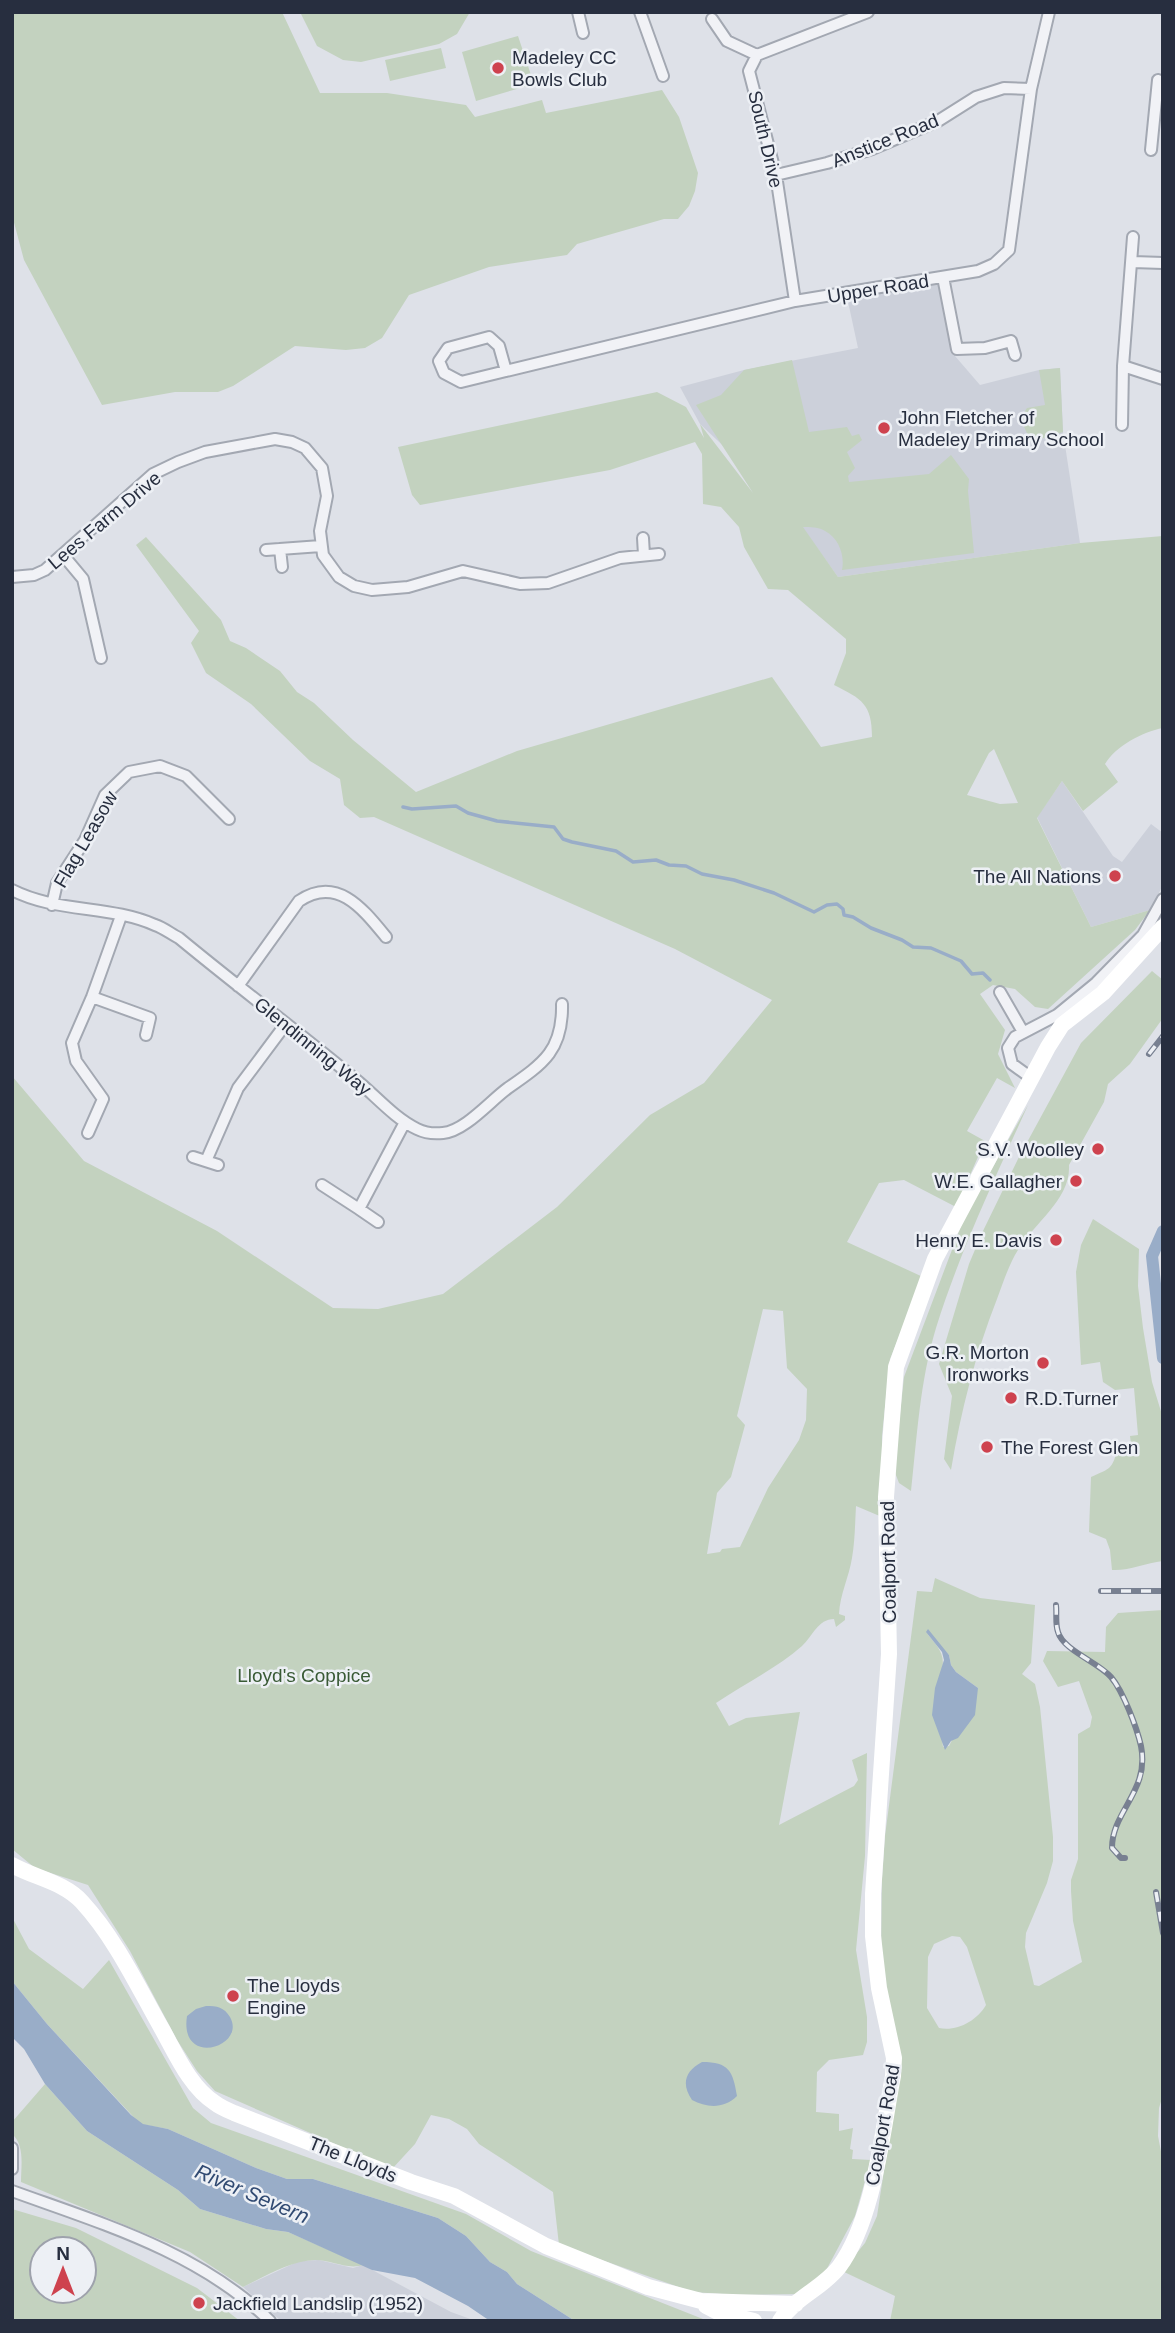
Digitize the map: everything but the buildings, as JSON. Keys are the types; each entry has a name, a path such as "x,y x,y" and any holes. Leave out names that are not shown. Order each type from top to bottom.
{"street":[{"path":"578,12 583,33"},
{"path":"640,12 663,76"},
{"path":"712,19 727,41 757,55 867,12"},
{"name":"Upper Road","path":"506,371 499,346 489,337 448,348 439,361 444,373 461,382 795,301 978,271 994,264 1009,250 1031,89 1049,12"},
{"name":"South Drive","path":"757,55 749,71 776,175 795,301"},
{"path":"1152,150 1158,132 1158,80"},
{"name":"Anstice Road","path":"776,175 872,149 938,121 976,97 1004,88 1031,89"},
{"path":"1122,425 1123,366 1133,237"},
{"path":"1133,262 1163,263"},
{"path":"943,277 957,349 985,348 1011,341 1015,355"},
{"path":"1123,366 1163,379"},
{"name":"Lees Farm Drive","path":"12,577 34,575 46,570 153,474 205,452 275,439 305,448 322,468 327,496 320,531 321,546"},
{"path":"643,538 644,555"},
{"path":"267,550 321,546 327,564 339,578 354,586 372,590 408,587 463,571 520,584 548,583 620,558 659,554"},
{"path":"280,550 282,567"},
{"path":"63,555 83,579 102,658"},
{"name":"Flag Leasow","path":"52,905 57,883 85,840 106,795 129,772 160,766 186,776 229,819"},
{"name":"Glendinning Way","path":"12,890 52,905 154,924 179,938 355,1078 405,1122 418,1130 431,1133 445,1133 465,1124 488,1103 533,1071 548,1056 562,1026 562,1004"},
{"path":"238,986 299,901 311,893 339,892 370,917 386,937"},
{"path":"1030,1077 1012,1064 1008,1048 1015,1037 1057,1015 1096,983 1143,935 1163,899"},
{"path":"88,1133 103,1099 76,1060 72,1042 92,997 121,916"},
{"name":"Coalport Road","path":"780,2321 841,2265 861,2224 893,2076 894,2057 880,1989 873,1936 873,1894 889,1654 886,1497 896,1367 935,1259 994,1135 1062,1025 1103,993 1163,927"},
{"path":"1000,992 1023,1032"},
{"path":"92,997 150,1018 146,1035"},
{"path":"206,1161 238,1088 285,1025"},
{"path":"359,1209 405,1122"},
{"path":"193,1157 218,1165"},
{"path":"321,1185 377,1222"},
{"name":"The Lloyds","path":"12,1865 31,1876 68,1890 82,1901 128,1968 197,2086 213,2102 234,2113 454,2196 546,2246 648,2287 689,2299 717,2303 796,2304"},
{"path":"12,2148 12,2169"},
{"path":"12,2191 116,2228 171,2253 219,2279 245,2297 270,2321"},
{"path":"689,2299 729,2317 754,2321"}],"shaded area":[{"name":"John Fletcher of Madeley Primary School","path":"939,284 955,356 980,385 1039,370 1060,368 1063,432 1080,543 838,577 787,506 700,424 680,387 744,370 858,348 847,297"},
{"path":"1062,781 1113,856 1122,862 1151,824 1163,833 1163,885 1150,910 1091,927 1037,817"},
{"path":"319,2260 353,2268 363,2265 451,2312 476,2321 281,2321 243,2287 299,2261"}],"green space":[{"path":"12,12 282,12 320,93 387,93 466,105 475,117 542,100 546,113 662,90 679,117 698,173 695,191 689,206 678,219 664,219 577,244 567,255 489,267 409,295 382,338 365,348 346,350 295,346 233,386 218,392 175,392 102,405 24,260 12,215"},
{"path":"300,12 470,12 457,34 439,44 361,62 343,60 317,46"},
{"name":"Madeley CC Bowls Club","path":"518,36 534,84 476,101 462,52"},
{"path":"441,48 446,68 390,81 385,60"},
{"name":"Lloyd's Coppice","path":"792,360 809,432 847,427 852,436 859,434 862,440 847,452 855,468 848,476 849,482 929,474 951,455 969,479 974,553 842,570 842,553 834,538 820,529 803,527 838,577 1080,543 1163,536 1163,728 1130,741 1110,757 1105,764 1118,782 1083,811 1062,781 1037,818 1091,927 1150,910 1135,930 1048,1009 1035,1007 1015,989 993,985 980,994 1005,1030 998,1054 1015,1088 997,1078 967,1131 985,1141 956,1207 904,1180 879,1183 847,1242 923,1277 890,1359 882,1436 882,1517 856,1506 852,1558 839,1614 845,1616 845,1620 836,1627 834,1619 824,1622 792,1654 716,1703 729,1726 746,1718 800,1712 779,1825 854,1786 858,1780 852,1760 867,1753 865,1856 856,1950 867,2017 867,2042 863,2055 829,2060 817,2072 816,2112 839,2114 839,2131 853,2128 850,2149 853,2150 852,2159 871,2160 855,2216 822,2278 803,2294 737,2295 693,2292 559,2245 553,2192 479,2144 467,2129 449,2119 431,2115 415,2144 392,2169 215,2091 197,2071 177,2040 130,1951 88,1885 35,1868 12,1849 12,1076 84,1161 217,1231 333,1308 378,1309 443,1294 557,1207 650,1115 704,1083 772,1000 675,949 374,817 360,818 344,805 340,779 310,761 251,704 206,673 191,643 199,631 136,545 146,537 221,620 230,641 246,648 280,671 297,692 314,703 353,740 416,792 517,751 772,677 821,747 872,737 870,717 864,704 834,685 846,653 846,639 788,590 768,589 744,547 739,527 721,507 703,504 702,454 695,442 610,470 420,505 412,495 398,447 657,392 686,407 704,438 700,424 753,493 696,405 721,395 744,370","holes":["994,749 1018,803 1000,804 967,795 989,753","763,1309 783,1311 787,1368 807,1389 806,1420 799,1440 768,1488 740,1547 707,1554 717,1493 731,1477 745,1425 737,1416"]},
{"path":"1060,368 1063,432 1031,442 1020,418 1027,408 1045,405 1039,370"},
{"path":"1152,971 1163,980 1163,1018 1130,1064 1108,1084 1104,1102 1069,1165 1064,1189 1012,1261 975,1362 951,1470 944,1459 952,1396 939,1364 969,1264 1018,1159 1081,1043"},
{"path":"1028,1105 967,1243 936,1328 923,1388 911,1491 899,1483 894,1470 904,1377 964,1218"},
{"path":"1093,1219 1139,1249 1138,1286 1143,1328 1152,1382 1163,1418 1163,1561 1118,1570 1112,1570 1106,1539 1089,1532 1091,1477 1110,1467 1118,1447 1131,1444 1130,1436 1138,1435 1134,1388 1115,1390 1103,1382 1100,1362 1081,1365 1076,1272 1081,1245"},
{"path":"935,1578 980,1598 1035,1605 1031,1663 1022,1674 1035,1684 1040,1707 1053,1837 1053,1861 1047,1883 1026,1933 1025,1947 1034,1985 1039,1986 1082,1962 1073,1921 1071,1880 1078,1859 1078,1734 1090,1727 1092,1717 1079,1681 1058,1687 1043,1661 1047,1651 1105,1652 1106,1627 1118,1613 1163,1610 1163,2095 1159,2108 1158,2136 1163,2162 1163,2321 890,2321 895,2296 842,2271 865,2243 877,2216 898,2080 881,1960 885,1836 917,1591 932,1592","holes":["926,1632 949,1655 956,1672 978,1688 949,1746 943,1747 942,1739 943,1659","952,1936 960,1937 967,1947 986,2005 966,2024 946,2029 939,2028 927,2008 928,1957 934,1944"]},
{"path":"12,1917 29,1949 83,1989 109,1960 193,2108 211,2123 466,2214 531,2251 708,2321 575,2321 517,2284 507,2272 490,2262 466,2236 438,2218 313,2179 287,2179 168,2129 140,2124 47,2024 12,1981"},
{"path":"45,2084 87,2131 178,2190 200,2209 266,2229 288,2232 363,2265 306,2261 278,2270 243,2287 190,2252 21,2182 21,2150 12,2134 12,2122"},
{"path":"12,2209 76,2228 90,2235 28,2235 28,2305 98,2305 98,2239 197,2288 240,2321 12,2321"}],"water":[{"path":"928,1629 949,1655 956,1672 978,1688 975,1715 945,1750 932,1715 935,1688 944,1660 942,1652 926,1632"},
{"name":"River Severn","path":"12,1981 47,2024 131,2115 143,2124 168,2129 287,2179 313,2179 438,2218 466,2236 490,2262 507,2272 517,2284 575,2321 490,2321 415,2278 372,2270 288,2232 266,2229 200,2209 178,2190 87,2131 45,2084 24,2049 12,2037"},
{"path":"206,2006 223,2009 230,2017 233,2028 222,2044 212,2047 202,2047 193,2042 187,2032 187,2016"},
{"path":"702,2062 724,2066 734,2080 737,2096 727,2103 715,2106 692,2100 686,2083 688,2074"}],"waterway":[{"path":"403,807 412,809 456,806 468,813 497,821 554,827 563,839 616,851 633,862 656,860 669,865 686,866 702,874 734,880 774,893 814,912 827,905 837,904 843,909 844,915 913,947 931,948 961,961 972,974 983,973 990,980"},
{"path":"1163,1231 1152,1256 1163,1358"}],"railway":[{"path":"1149,1054 1163,1036"},
{"path":"1101,1591 1163,1591"},
{"path":"1056,1605 1057,1626 1061,1638 1105,1671 1116,1683 1139,1738 1142,1762 1140,1776 1118,1823 1112,1848 1121,1858 1125,1858"},
{"path":"1156,1892 1163,1933"}],"place":[{"name":"Madeley CC Bowls Club","path":"498,68"},
{"name":"John Fletcher of Madeley Primary School","path":"884,428"},
{"name":"The All Nations","path":"1115,876"},
{"name":"S.V. Woolley","path":"1098,1149"},
{"name":"W.E. Gallagher","path":"1076,1181"},
{"name":"Henry E. Davis","path":"1056,1240"},
{"name":"G.R. Morton Ironworks","path":"1043,1363"},
{"name":"R.D.Turner","path":"1011,1398"},
{"name":"The Forest Glen","path":"987,1447"},
{"name":"The Lloyds Engine","path":"233,1996"},
{"name":"Jackfield Landslip (1952)","path":"199,2303"}]}
